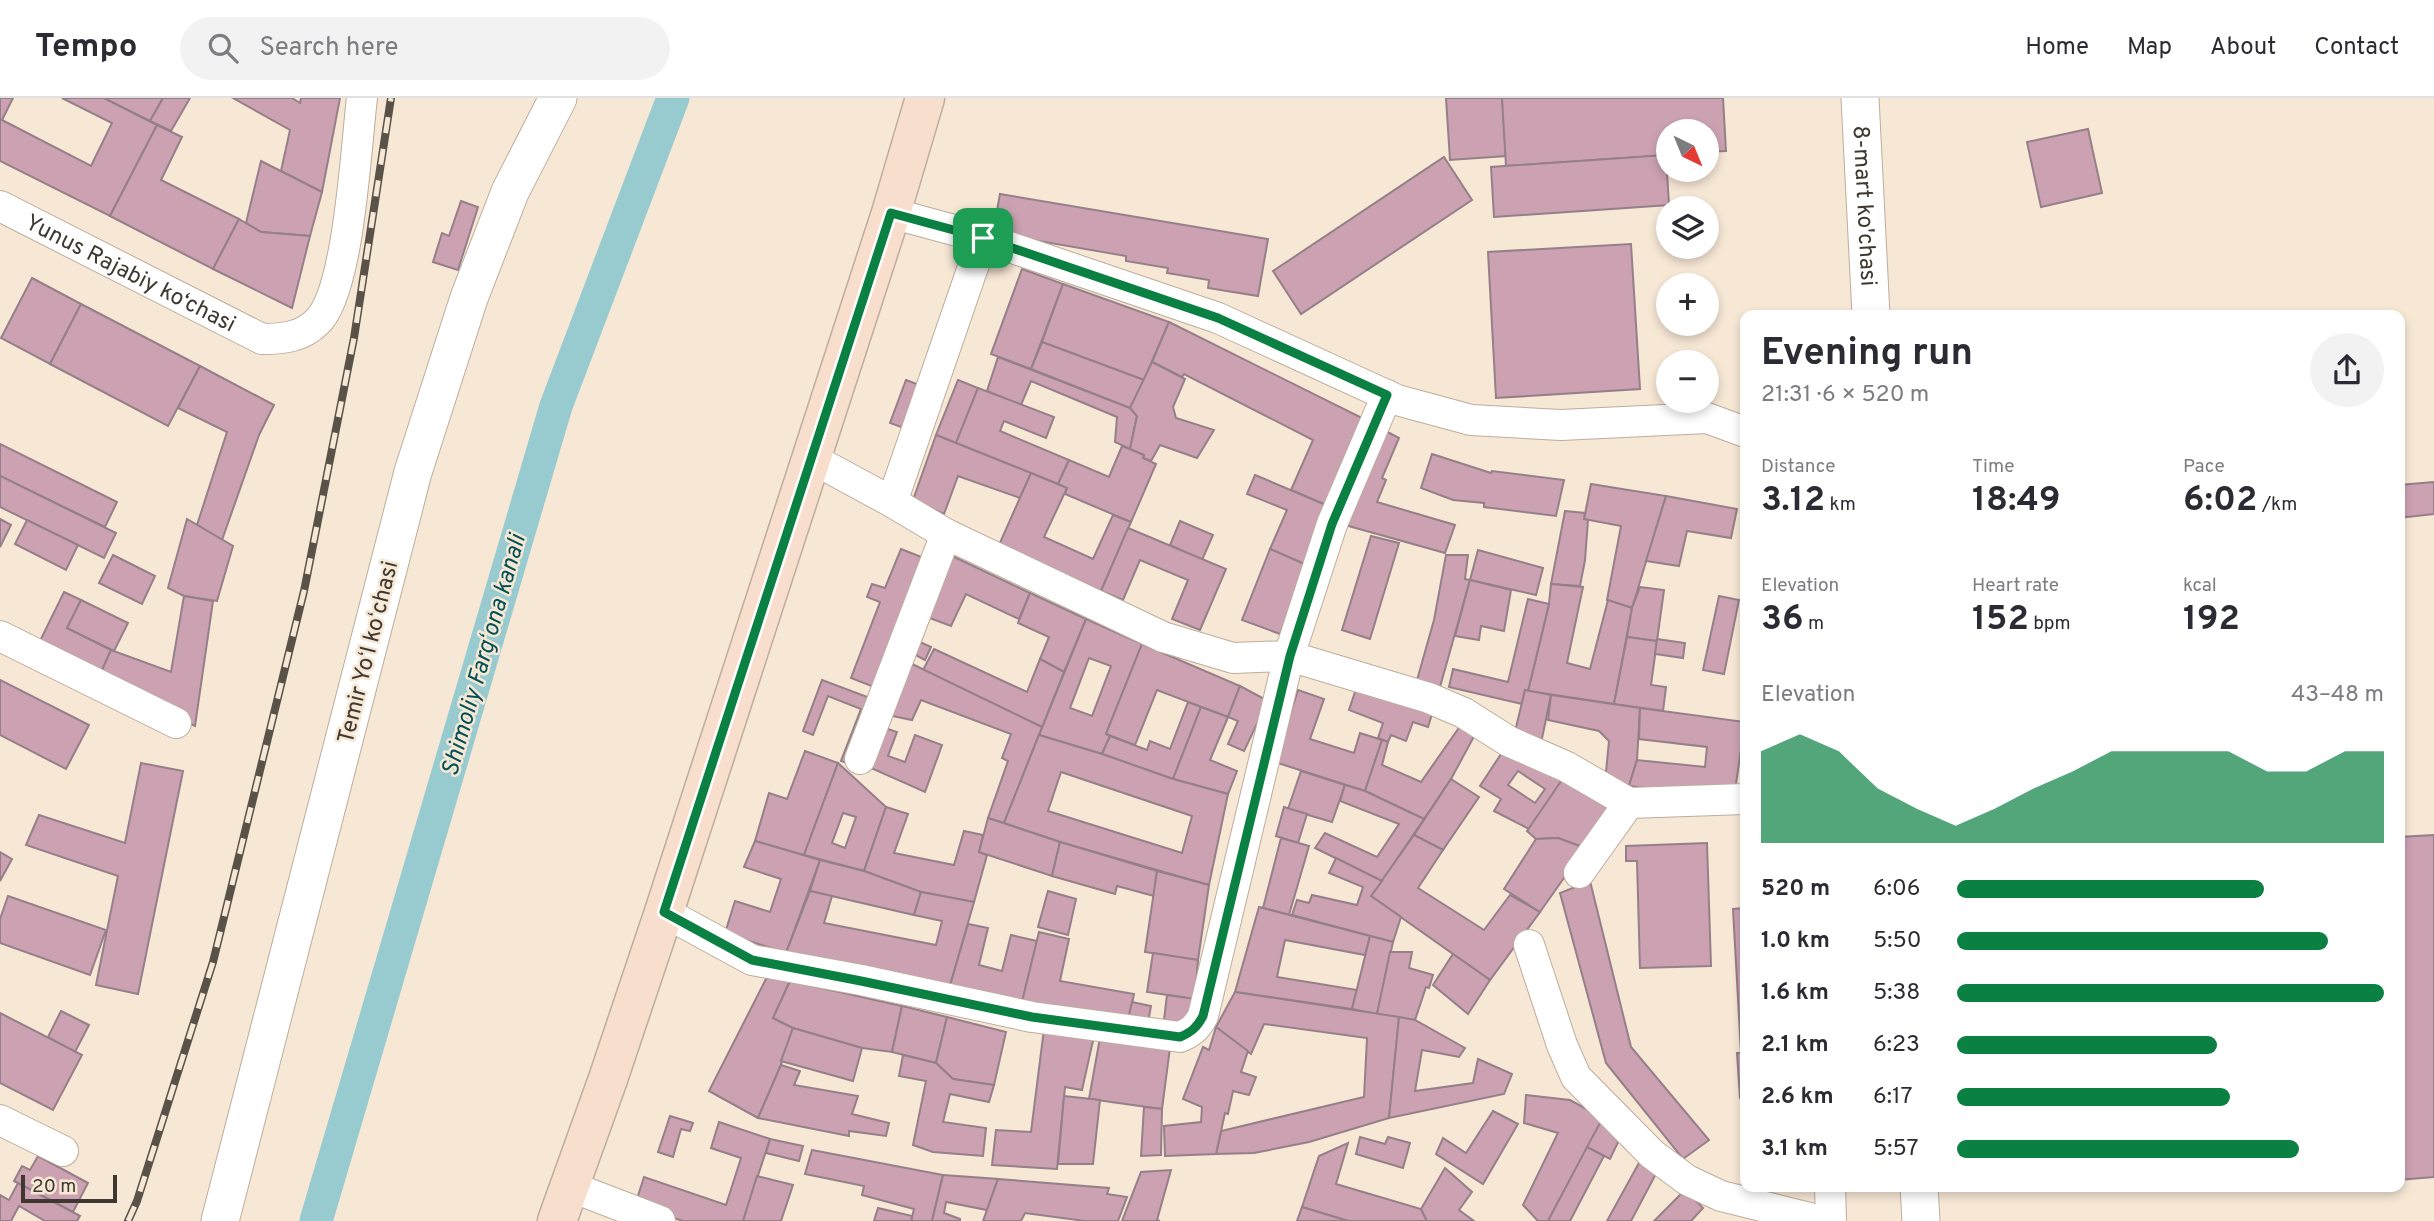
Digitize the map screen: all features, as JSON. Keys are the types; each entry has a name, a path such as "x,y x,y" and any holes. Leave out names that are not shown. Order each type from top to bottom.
{"main road":[{"path":"556,1221 608,1079 664,912 891,213 925,98"}],"street":[{"name":"Yunus Rajabiy ko‘chasi","path":"0,206 262,339 286,338 306,331 319,321 333,299 345,251 362,98"},
{"name":"Temir Yoʻl koʻchasi","path":"220,1221 413,472 469,298 510,192 558,98"},
{"name":"8-mart ko'chasi","path":"1860,98 1871,310"},
{"path":"891,213 983,238 1218,318 1397,400 1471,420 1561,425 1707,418 1740,430"},
{"path":"892,502 983,238"},
{"path":"664,912 752,960 1032,1017 1180,1037 1190,1033 1203,1016 1290,656 1332,524 1387,395"},
{"path":"811,458 946,534 1163,637 1233,658 1290,656 1429,698 1464,713 1508,741 1567,767 1629,803 1740,799"},
{"path":"860,759 946,534"},
{"path":"0,636 176,723"},
{"path":"1579,873 1629,803"},
{"path":"1529,945 1562,1045 1576,1077 1652,1154 1688,1180 1721,1196 1822,1221"},
{"path":"0,1120 63,1151"},
{"path":"569,1185 660,1221"},
{"path":"1829,1192 1831,1221"},
{"path":"1919,1192 1921,1221"}],"building":[{"path":"0,98 13,98 2,120 91,166 112,123 62,98 104,98 157,125 110,216 0,161"},
{"path":"104,98 163,98 150,121"},
{"path":"163,98 190,98 171,131 150,121"},
{"path":"233,98 292,98 300,103 301,98 340,98 322,192 281,171 290,130"},
{"path":"1446,98 1502,98 1506,156 1450,160"},
{"path":"1502,98 1723,98 1726,151 1719,151 1719,119 1656,119 1656,156 1506,166"},
{"path":"157,125 182,137 161,180 239,219 213,269 110,216"},
{"path":"2088,129 2102,193 2041,207 2027,142"},
{"path":"1656,156 1656,182 1668,182 1668,196 1656,196 1656,206 1494,217 1491,167"},
{"path":"1444,157 1472,200 1301,314 1273,271"},
{"path":"261,161 322,192 310,236 261,232 246,223"},
{"path":"1000,194 1268,239 1258,296 1208,288 1209,280 1167,273 1168,268 1126,261 1126,256 993,233"},
{"path":"461,201 478,207 458,270 433,262 442,233 449,236"},
{"path":"239,219 261,232 310,236 292,308 213,269"},
{"path":"1631,244 1640,389 1496,398 1488,252"},
{"path":"1022,269 1063,284 1031,369 991,354"},
{"path":"32,278 81,304 50,364 1,338"},
{"path":"1063,284 1169,322 1144,380 1042,342"},
{"path":"81,304 200,366 168,426 50,364"},
{"path":"1169,322 1372,423 1333,508 1291,490 1313,440 1184,374 1182,377 1152,362"},
{"path":"1042,342 1144,380 1130,408 1031,369"},
{"path":"998,357 1130,408 1137,416 1130,449 1115,442 1117,417 1031,381 1021,405 987,391"},
{"path":"1152,362 1185,379 1173,407 1176,418 1214,430 1197,458 1160,445 1151,461 1130,449 1137,416 1130,408"},
{"path":"200,366 274,405 259,435 222,540 197,525 227,432 178,408"},
{"path":"906,380 930,389 915,432 890,423"},
{"path":"958,380 978,388 956,443 936,435"},
{"path":"978,388 1054,417 1046,438 1004,421 1000,431 1069,460 1058,484 956,443"},
{"path":"1378,427 1399,438 1382,478 1386,480 1377,502 1455,525 1445,553 1338,523"},
{"path":"936,435 1031,473 1020,498 958,476 944,514 913,500"},
{"path":"0,444 117,502 105,527 0,476"},
{"path":"1122,446 1144,455 1143,458 1156,464 1131,522 1065,494 1067,488 1058,484 1069,460 1109,477"},
{"path":"1432,454 1491,473 1564,480 1556,516 1484,507 1484,503 1453,500 1421,488"},
{"path":"1031,473 1067,488 1044,537 1093,559 1113,515 1131,522 1101,591 999,545"},
{"path":"1255,475 1333,508 1309,566 1270,549 1287,510 1247,494"},
{"path":"0,476 116,533 104,558 0,507"},
{"path":"2434,482 2434,514 2405,517 2405,484"},
{"path":"1591,484 1666,496 1632,608 1607,600 1621,526 1584,519"},
{"path":"1666,496 1737,509 1731,538 1687,531 1679,566 1646,561"},
{"path":"1565,511 1585,513 1584,519 1588,520 1580,586 1551,584"},
{"path":"0,519 11,525 0,547"},
{"path":"187,519 233,546 217,601 184,596 168,588"},
{"path":"27,520 78,545 66,570 15,544"},
{"path":"1180,521 1213,535 1202,560 1170,545"},
{"path":"1128,528 1226,569 1200,630 1172,619 1188,580 1140,560 1123,600 1101,591"},
{"path":"1371,536 1399,543 1370,639 1342,630"},
{"path":"901,549 929,560 879,689 851,678 880,602 867,597 872,584 885,588"},
{"path":"1270,549 1309,566 1280,634 1242,620"},
{"path":"1478,550 1543,568 1536,595 1470,580"},
{"path":"948,554 1030,593 1019,619 966,594 951,626 924,616"},
{"path":"113,555 155,576 142,604 99,583"},
{"path":"1446,555 1468,555 1465,579 1470,580 1440,687 1417,680 1434,620"},
{"path":"1470,580 1511,590 1504,631 1481,626 1479,640 1455,636"},
{"path":"1551,584 1583,587 1567,663 1590,669 1608,600 1632,608 1614,704 1528,691 1549,604"},
{"path":"1640,587 1664,590 1657,641 1627,637 1632,608"},
{"path":"64,592 81,600 67,628 111,650 100,675 38,645"},
{"path":"1030,593 1086,619 1064,672 1040,659 1049,637 1018,623"},
{"path":"184,596 213,601 195,726 98,679 111,650 171,672"},
{"path":"1719,596 1739,600 1724,674 1703,670"},
{"path":"1528,599 1549,604 1528,691 1525,690 1522,704 1449,687 1453,669 1508,682"},
{"path":"81,600 128,623 114,651 67,628"},
{"path":"1086,619 1142,644 1106,734 1110,736 1102,754 1039,735","holes":["1089,658 1111,666 1092,716 1070,708"]},
{"path":"1627,637 1657,641 1651,685 1666,687 1663,711 1614,704"},
{"path":"1657,639 1685,643 1683,658 1655,654"},
{"path":"920,642 931,647 925,660 914,654"},
{"path":"1142,644 1240,686 1228,717 1157,690 1135,745 1106,734"},
{"path":"934,649 1027,692 1040,659 1064,672 1042,727 923,670"},
{"path":"908,662 1042,727 1004,823 988,818 1008,761 1002,758 1011,734 921,700 912,720 888,715"},
{"path":"0,680 89,725 66,769 0,735"},
{"path":"822,680 878,701 853,765 841,761 861,709 828,696 813,735 803,731"},
{"path":"1240,686 1268,701 1244,751 1228,744 1238,721 1228,717"},
{"path":"1357,686 1432,714 1428,727 1413,722 1406,741 1391,735 1388,742 1378,738 1383,723 1349,710"},
{"path":"1298,690 1324,699 1310,739 1354,753 1360,733 1382,740 1365,791 1275,762"},
{"path":"1525,690 1551,695 1540,748 1513,740"},
{"path":"1551,695 1640,708 1637,760 1629,786 1605,782 1609,741 1599,731 1548,720"},
{"path":"1188,702 1201,707 1173,779 1102,754 1110,736 1147,750 1150,741 1170,749"},
{"path":"1201,707 1228,717 1210,760 1237,771 1228,794 1173,779"},
{"path":"1640,708 1740,721 1740,757 1734,798 1629,786 1637,760 1705,767 1707,747 1639,739"},
{"path":"1463,722 1478,729 1451,779 1424,819 1365,791 1382,740 1388,742 1382,765 1421,782"},
{"path":"885,728 897,732 888,756 905,762 915,735 942,745 925,792 871,768"},
{"path":"1039,735 1228,794 1209,885 1004,823","holes":["1061,772 1192,816 1182,853 1048,811"]},
{"path":"805,751 838,763 804,855 755,841 769,793 787,799"},
{"path":"1503,751 1566,774 1529,829 1494,811 1501,799 1480,786","holes":["1518,771 1545,789 1535,803 1508,785"]},
{"path":"141,763 183,771 138,994 96,985 118,876 26,845 39,815 125,843"},
{"path":"838,763 886,807 864,871 804,855","holes":["843,813 856,817 845,848 832,843"]},
{"path":"1301,771 1345,785 1332,822 1288,809"},
{"path":"1566,774 1616,806 1585,848 1558,838 1536,839 1527,831"},
{"path":"1451,779 1479,797 1443,850 1414,835"},
{"path":"1345,785 1365,791 1424,819 1382,881 1315,848 1325,833 1377,857 1399,824 1340,801"},
{"path":"886,807 908,814 894,853 954,865 964,831 983,835 979,852 987,855 974,902 921,892 864,871"},
{"path":"1284,807 1307,814 1298,843 1276,836"},
{"path":"988,818 1060,842 1052,876 979,852"},
{"path":"1414,835 1443,850 1418,888 1484,930 1510,895 1540,912 1490,980 1371,896"},
{"path":"2434,835 2434,1177 2405,1179 2405,837"},
{"path":"1281,838 1309,846 1289,915 1263,908"},
{"path":"1558,838 1585,848 1540,912 1504,889 1536,839"},
{"path":"755,841 820,860 786,953 725,933 735,901 770,912 781,879 744,867"},
{"path":"1060,842 1157,871 1154,896 1117,886 1115,894 1052,876"},
{"path":"1707,843 1711,966 1640,968 1637,861 1626,861 1626,846"},
{"path":"0,852 12,859 0,881"},
{"path":"1336,858 1382,881 1371,896 1401,917 1393,942 1292,915 1297,900 1309,903 1312,895 1357,905 1363,887 1329,873"},
{"path":"820,860 864,871 921,892 914,915 810,891"},
{"path":"1157,871 1209,885 1198,960 1145,952"},
{"path":"1590,881 1631,1047 1709,1140 1683,1159 1606,1063 1560,893"},
{"path":"810,891 832,896 824,923 936,945 942,921 914,915 921,892 974,902 949,989 786,953"},
{"path":"1048,891 1076,899 1068,935 1038,927"},
{"path":"8,896 106,930 90,975 0,943 0,919"},
{"path":"1259,907 1370,936 1365,955 1285,940 1277,977 1357,990 1352,1009 1235,992"},
{"path":"1740,908 1740,1035 1733,909"},
{"path":"968,924 988,928 979,965 1002,971 1011,935 1037,941 1020,1011 949,989"},
{"path":"1039,932 1069,939 1060,981 1134,994 1128,1023 1021,1006"},
{"path":"1370,936 1393,942 1377,1014 1352,1009"},
{"path":"1390,952 1412,952 1409,968 1433,975 1415,1020 1377,1014"},
{"path":"1153,953 1198,960 1195,999 1147,992"},
{"path":"1453,954 1490,980 1468,1014 1433,985"},
{"path":"769,973 790,981 773,1018 793,1028 781,1065 758,1118 709,1091"},
{"path":"790,981 902,1006 892,1052 862,1048 793,1028 773,1018"},
{"path":"1235,992 1399,1017 1389,1118 1309,1142 1254,1153 1216,1154 1221,1131 1364,1097 1367,1038 1264,1024 1251,1054 1216,1027"},
{"path":"1167,995 1195,999 1191,1024 1164,1020"},
{"path":"1132,1002 1151,1006 1148,1023 1128,1019"},
{"path":"902,1006 947,1017 936,1063 892,1052"},
{"path":"61,1011 89,1025 75,1052 48,1037"},
{"path":"0,1013 82,1055 53,1110 0,1083"},
{"path":"947,1017 1006,1032 994,1085 953,1079 936,1063"},
{"path":"1399,1017 1415,1020 1465,1048 1459,1057 1422,1050 1415,1091 1473,1083 1478,1059 1512,1074 1504,1094 1389,1118"},
{"path":"1216,1027 1248,1051 1241,1072 1256,1077 1249,1095 1233,1091 1216,1154 1165,1156 1164,1126 1201,1122 1202,1107 1183,1099 1203,1047 1209,1050"},
{"path":"793,1028 862,1048 853,1081 781,1061"},
{"path":"1044,1029 1094,1036 1082,1090 1065,1087 1057,1169 992,1165 996,1130 1031,1132"},
{"path":"1101,1032 1171,1040 1162,1109 1089,1099"},
{"path":"1737,1053 1740,1053 1740,1098"},
{"path":"903,1055 936,1063 953,1079 994,1085 989,1102 950,1094 943,1122 986,1128 983,1156 933,1152 913,1145 926,1081 899,1076"},
{"path":"781,1065 800,1071 794,1085 858,1096 852,1114 889,1123 886,1136 849,1131 849,1136 758,1118"},
{"path":"1526,1095 1570,1100 1603,1118 1548,1221 1538,1221 1523,1205 1558,1133 1524,1123"},
{"path":"1064,1096 1100,1100 1093,1164 1058,1164"},
{"path":"1144,1107 1162,1109 1161,1155 1141,1156"},
{"path":"1493,1111 1518,1124 1483,1184 1436,1154 1443,1138 1466,1153"},
{"path":"670,1116 693,1123 690,1131 681,1129 673,1157 658,1152"},
{"path":"719,1122 770,1139 743,1221 683,1221 635,1205 644,1177 726,1205 741,1158 711,1148"},
{"path":"1600,1123 1622,1134 1610,1159 1587,1147"},
{"path":"1360,1137 1385,1144 1388,1137 1410,1143 1403,1168 1356,1154"},
{"path":"770,1139 803,1146 799,1161 766,1153"},
{"path":"1348,1143 1336,1184 1421,1209 1427,1221 1348,1221 1302,1207 1319,1156"},
{"path":"1587,1147 1604,1156 1570,1221 1548,1221"},
{"path":"812,1150 943,1175 932,1221 911,1221 914,1209 862,1195 864,1186 805,1174"},
{"path":"38,1156 88,1183 73,1212 14,1181 22,1166 30,1170"},
{"path":"1640,1161 1658,1170 1631,1221 1607,1221"},
{"path":"1445,1168 1472,1192 1459,1210 1474,1221 1427,1221 1421,1209"},
{"path":"1171,1170 1157,1220 1160,1221 1122,1221 1141,1172"},
{"path":"943,1175 998,1179 987,1210 946,1202 944,1213 960,1221 932,1221"},
{"path":"757,1176 793,1185 781,1221 743,1221"},
{"path":"998,1179 1109,1188 1107,1194 1127,1197 1118,1221 1085,1221 1025,1213 1021,1221 983,1221"},
{"path":"18,1183 80,1216 77,1221 45,1221 19,1206 11,1221 0,1221 0,1195 9,1200"},
{"path":"1685,1190 1703,1208 1691,1221 1654,1221"},
{"path":"1302,1207 1348,1221 1297,1221"},
{"path":"878,1208 912,1216 911,1221 874,1221"}],"waterway":[{"name":"Shimoliy Fargʻona kanali","path":"316,1221 556,406 673,98"}],"railway":[{"path":"128,1221 137,1201 213,962 304,591 354,338 391,98"}],"route":[{"path":"891,213 983,238 1218,318 1387,395 1332,524 1290,656 1203,1016 1197,1027 1180,1037 1032,1017 752,960 664,912 891,213"}]}
